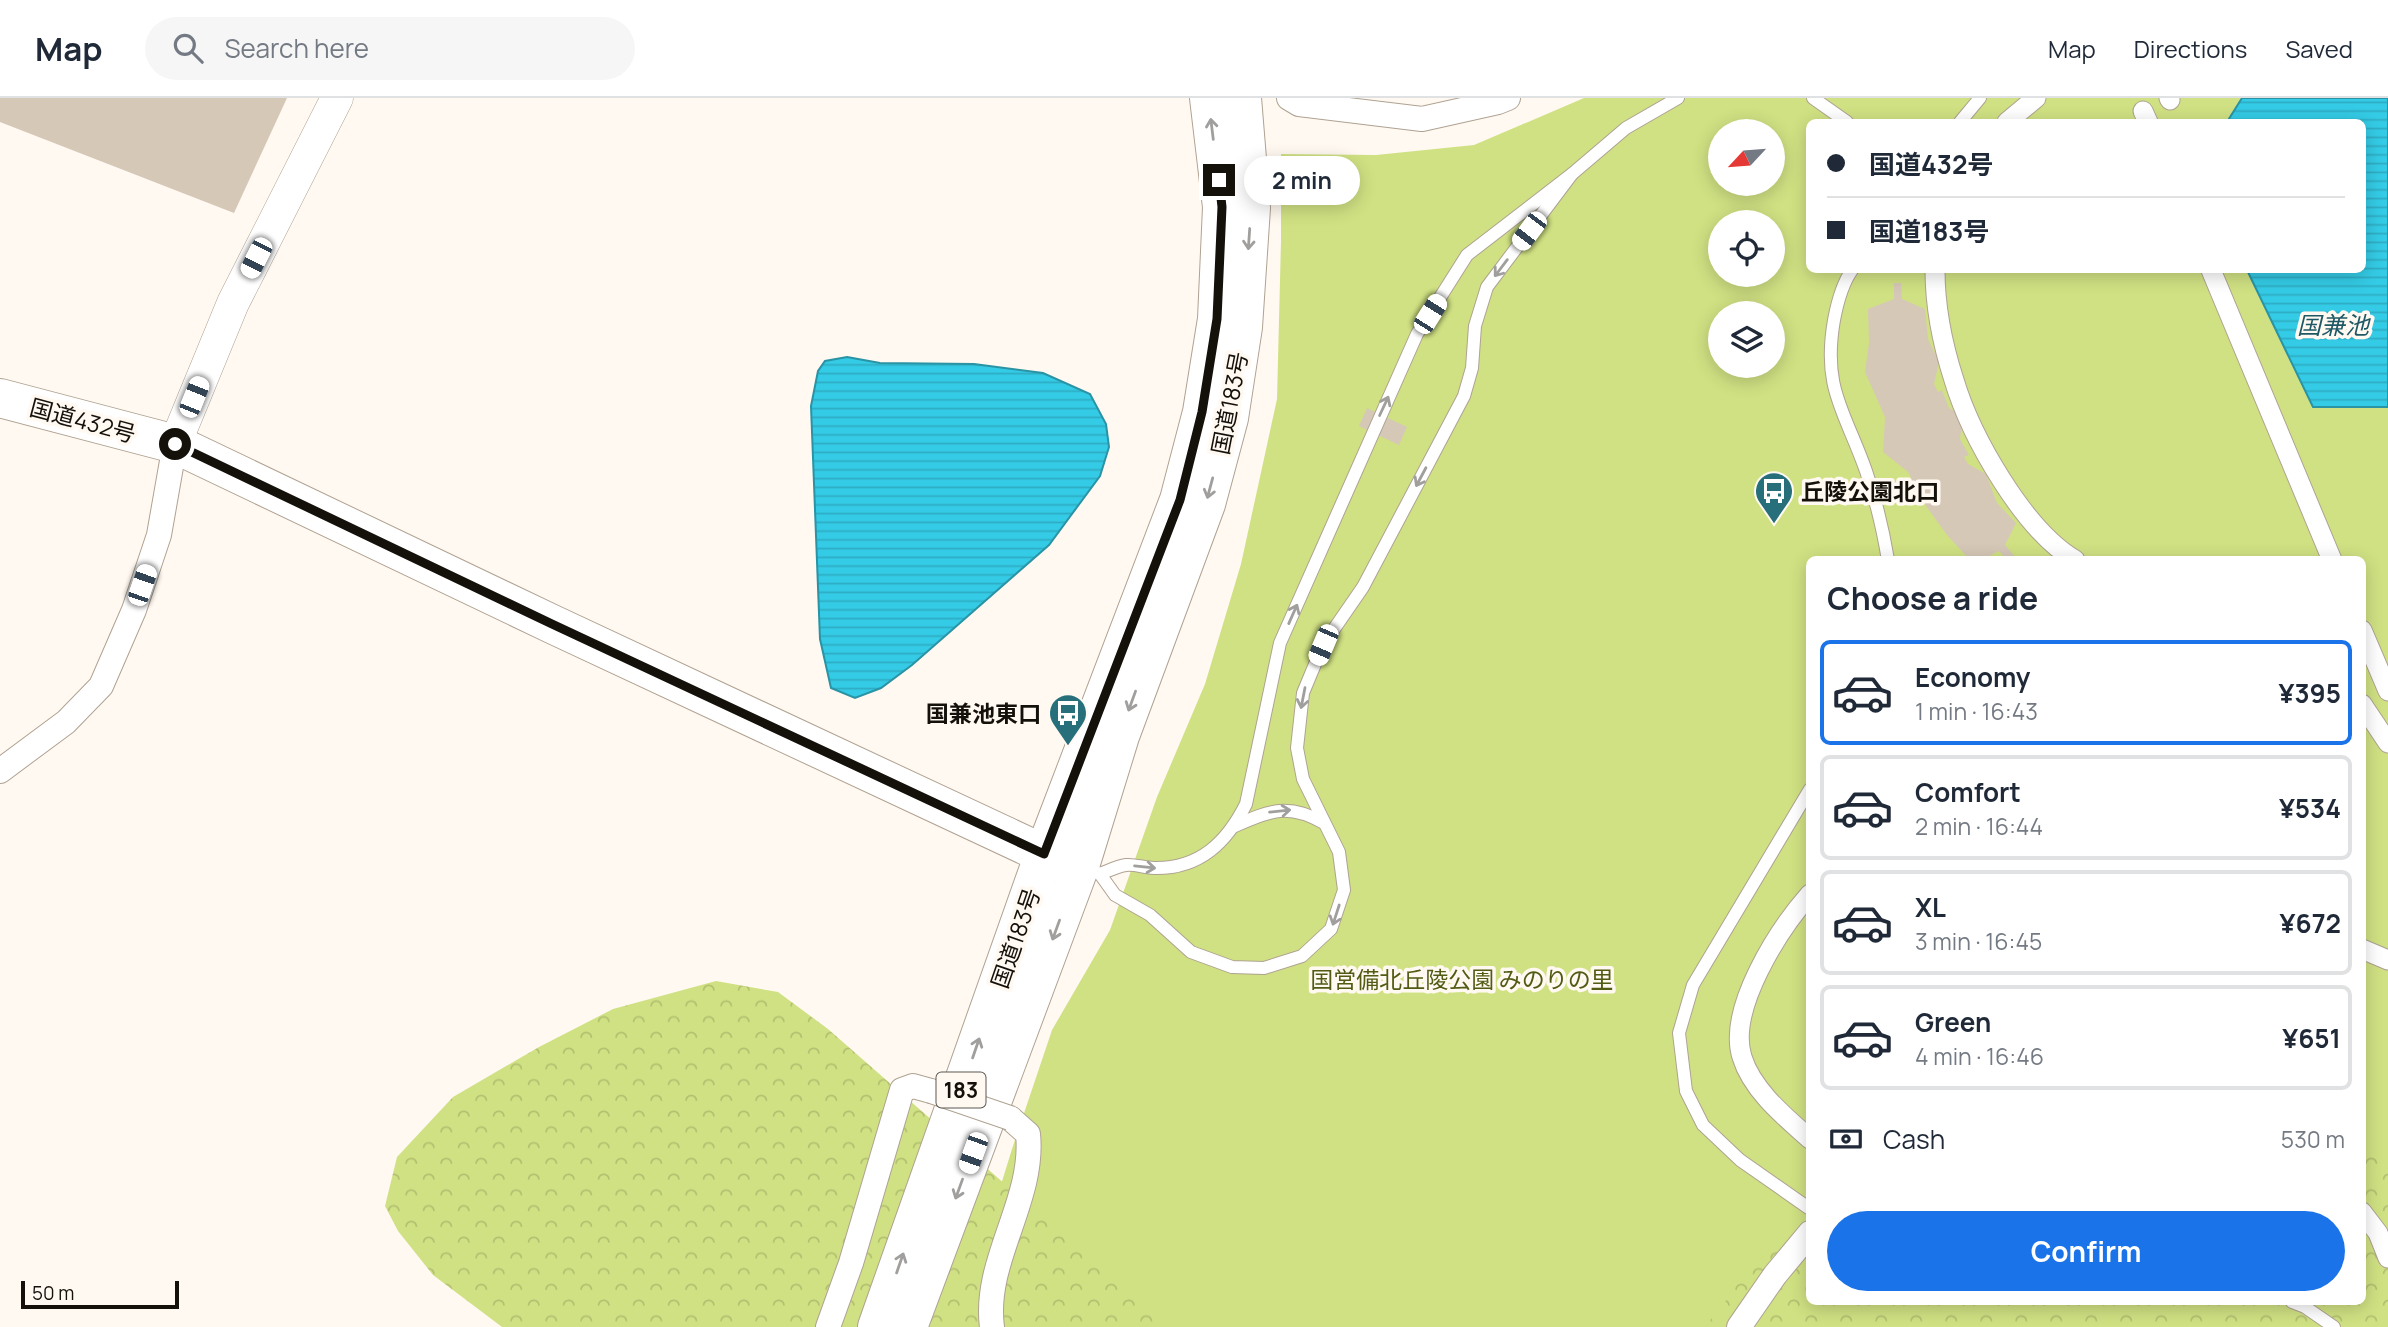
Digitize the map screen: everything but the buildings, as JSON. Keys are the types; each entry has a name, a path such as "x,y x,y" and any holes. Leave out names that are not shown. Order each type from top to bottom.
{"highway":[{"name":"国道183号","path":"877,1327 1044,854 1180,500 1202,412 1217,319 1222,207 1209,98"},
{"name":"国道183号","path":"908,1327 1090,870 1119,736 1206,505 1229,418 1243,327 1251,208 1242,98"},
{"name":"国道432号","path":"0,398 175,444 1044,854 1090,870"}],"street":[{"path":"0,771 66,722 101,685 134,610 159,535 175,444 233,303 337,98"},
{"path":"1289,98 1299,104 1422,119 1508,98"},
{"path":"2011,119 2036,98"},
{"path":"1935,273 1937,302 1954,381 1977,435 2025,515 2053,554"},
{"path":"2212,273 2330,556"},
{"path":"2366,639 2388,691"},
{"path":"2366,710 2388,743"},
{"path":"1806,898 1760,968 1742,1015 1739,1040 1742,1058 1751,1077 1772,1103 1806,1135"},
{"path":"2366,952 2388,960"},
{"path":"828,1327 851,1263 902,1090 913,1086 1010,1118 1028,1134 1029,1147 1022,1190 993,1286 990,1308 992,1327"},
{"path":"2366,1217 2378,1233 2388,1258"},
{"path":"1739,1327 1775,1275 1806,1238"}],"lane":[{"path":"1090,870 1126,865 1172,867 1207,855 1236,826 1246,804 1280,643 1417,334 1467,255 1572,174 1626,128 1678,98"},
{"path":"1813,98 1843,119"},
{"path":"1962,119 1980,98"},
{"path":"1090,870 1115,895 1150,915 1191,952 1232,967 1264,968 1302,956 1331,929 1344,890 1339,852 1303,779 1297,748 1303,693 1323,645 1363,587 1464,397 1472,368 1475,326 1487,287 1572,174"},
{"path":"1851,273 1836,309 1829,346 1830,373 1837,400 1866,470 1887,556"},
{"path":"1806,796 1693,985 1679,1034 1686,1091 1703,1125 1740,1160 1806,1206"},
{"path":"1236,826 1271,811 1289,809 1307,813 1324,823"},
{"path":"2300,1305 2334,1327"}],"green space":[{"name":"国営備北丘陵公園 みのりの里","path":"1584,98 2388,98 2388,1327 957,1327 1052,1030 1110,930 1157,797 1205,684 1241,564 1277,399 1281,154 1376,155 1474,145"},
{"path":"716,981 778,992 828,1029 1168,1327 502,1327 433,1275 398,1231 385,1206 397,1157 453,1097 539,1047 613,1009"},
{"path":"2366,1145 2388,1162 2388,1327 1704,1327 1756,1258 1806,1218 1806,1305 2366,1305"}],"water":[{"name":"国兼池","path":"2242,98 2388,98 2388,407 2313,407 2248,273 2366,273 2366,119 2229,119"},
{"path":"847,357 880,363 974,364 1043,373 1090,394 1106,424 1109,447 1100,476 1049,545 912,665 881,688 855,698 831,688 820,639 811,406 818,371 825,361"}],"place":[{"name":"丘陵公園北口","path":"1774,525"},
{"name":"国兼池東口","path":"1068,747"}],"route":[{"path":"175,444 1044,854 1180,500 1202,412 1217,319 1222,207 1219,180"}]}
